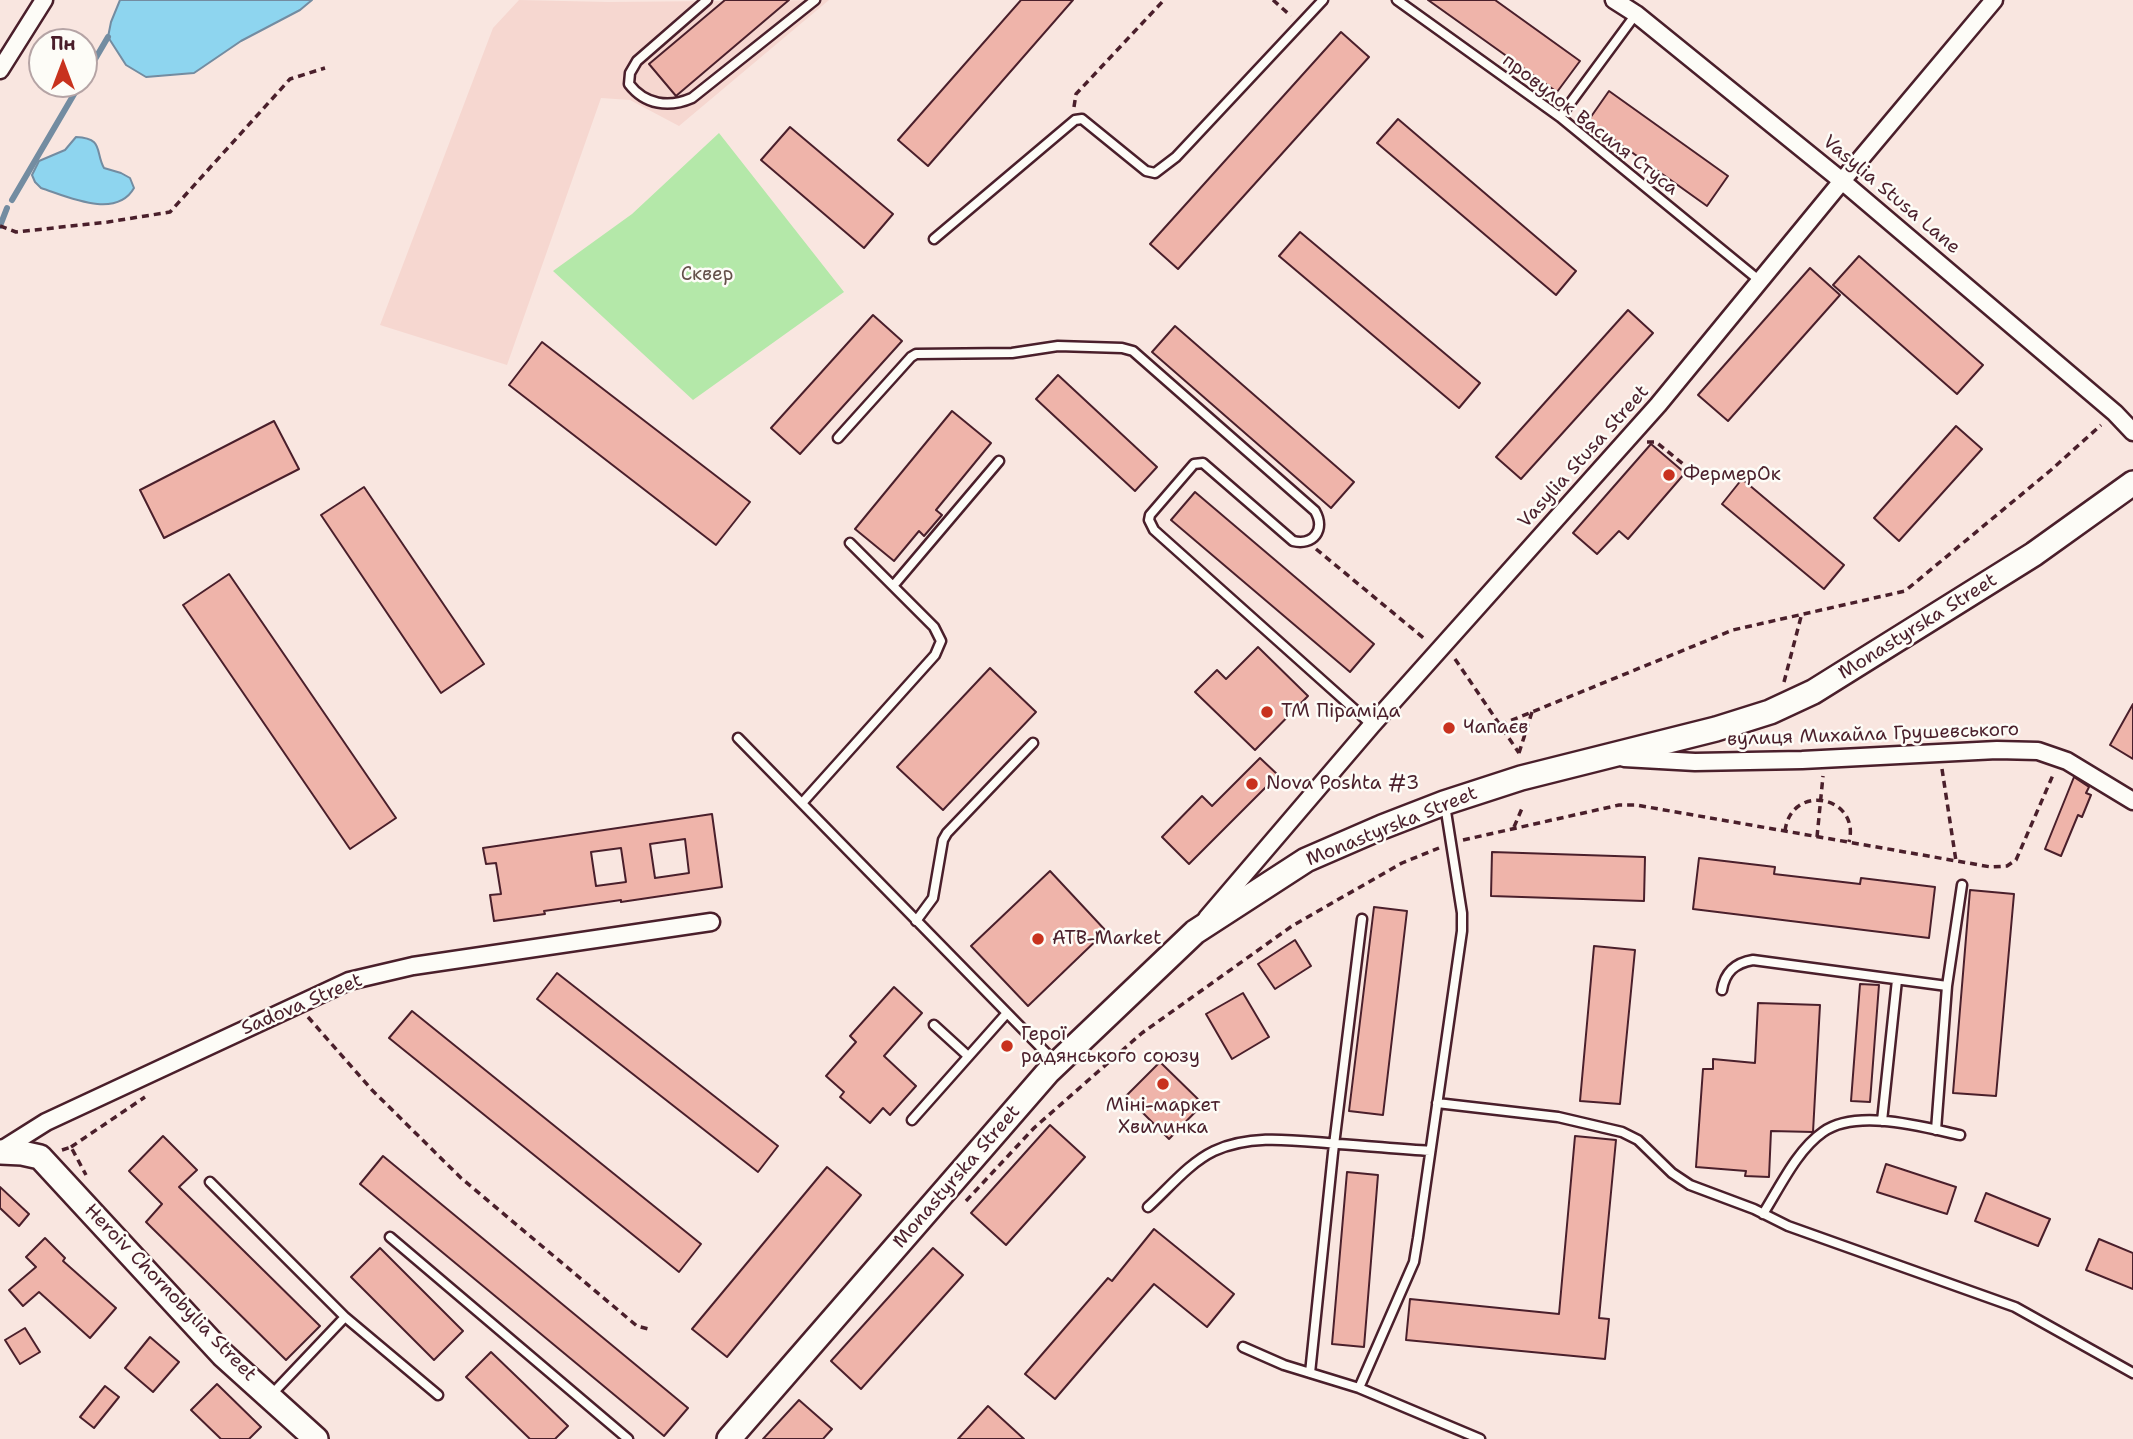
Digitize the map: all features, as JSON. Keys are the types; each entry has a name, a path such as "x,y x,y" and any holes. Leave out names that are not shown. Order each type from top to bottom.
{"main road":[{"name":"Monastyrska Street","path":"729,1439 1057,1063 1195,932 1306,860 1444,803 1521,778 1716,729 1770,712 1813,692 2034,554 2133,483"},
{"name":"Heroiv Chornobylia Street","path":"7,1152 40,1157 223,1354 316,1439"}],"street":[{"path":"0,70 44,0"},
{"name":"Vasylia Stusa Lane","path":"1614,0 1636,14 1842,181 2115,413 2133,432"},
{"path":"1636,14 1646,0"},
{"name":"Vasylia Stusa Street","path":"1195,932 1372,725 1658,405 1994,0"},
{"name":"вулиця Михайла Грушевського","path":"1602,757 1695,762 2038,751 2061,759 2133,801"},
{"name":"Sadova Street","path":"7,1152 46,1122 349,981 413,966 711,922"}],"lane":[{"path":"707,0 636,61 630,73 629,84 646,99 677,104 692,98 815,0"},
{"path":"934,239 1075,120 1082,119 1146,171 1155,173 1176,157 1323,0"},
{"name":"провулок Василя Стуса","path":"1397,0 1560,117 1760,281"},
{"path":"1560,117 1636,14"},
{"path":"838,438 911,356 916,354 1012,353 1058,346 1122,348 1133,351 1315,511 1319,520 1318,531 1308,542 1298,543 1288,538 1203,463 1194,464 1150,515 1149,520 1154,530 1372,725"},
{"path":"893,586 999,461"},
{"path":"803,802 939,649 939,634 850,543"},
{"path":"738,738 1057,1063"},
{"path":"916,921 933,898 943,840 947,832 1033,743"},
{"path":"1359,1388 1414,1262 1430,1152 1462,931 1462,913 1444,803"},
{"path":"1936,1130 1947,986 1962,885"},
{"path":"1310,1373 1334,1144 1362,919"},
{"path":"1722,990 1723,981 1735,966 1753,960 1947,986"},
{"path":"1882,1121 1897,980"},
{"path":"912,1120 1007,1013"},
{"path":"934,1025 968,1056"},
{"path":"1437,1102 1558,1116 1622,1132 1637,1140 1672,1173 1690,1185 1788,1226 2015,1307 2133,1373"},
{"path":"1763,1214 1793,1166 1822,1132 1849,1121 1882,1121 1960,1135"},
{"path":"1149,1207 1198,1161 1224,1147 1257,1140 1430,1152"},
{"path":"210,1182 345,1317 438,1395"},
{"path":"390,1237 628,1439"},
{"path":"270,1396 345,1317"},
{"path":"1243,1347 1284,1365 1359,1388 1480,1439"}],"path":[{"path":"1075,120 1076,94 1164,0"},
{"path":"1273,0 1300,25"},
{"path":"0,226 16,232 170,212 290,79 325,68"},
{"path":"1500,725 1733,630 1905,591 2115,413"},
{"path":"1621,447 1656,442 1683,464"},
{"path":"1308,542 1441,647 1519,753 1532,712"},
{"path":"1784,682 1802,613"},
{"path":"1939,753 1956,861"},
{"path":"1817,837 1824,759"},
{"path":"960,1207 1034,1128 1142,1033 1292,926 1402,863 1451,844 1619,804 1991,867 2007,866 2017,860 2061,759"},
{"path":"1785,831 1787,820 1795,808 1808,801 1821,800 1837,806 1847,817 1851,831 1849,842"},
{"path":"1513,828 1523,806"},
{"path":"298,1004 372,1090 461,1178 637,1326 652,1330"},
{"path":"71,1147 147,1095"}],"shaded area":[{"path":"519,0 829,0 679,126 630,100 601,98 507,365 380,325 493,28"}],"green space":[{"name":"Сквер","path":"719,133 844,292 693,400 553,271 632,214"}],"water":[{"path":"120,0 312,0 300,10 241,41 194,73 146,77 126,65 108,37"},
{"path":"76,137 95,143 104,168 130,178 134,188 126,198 115,203 90,203 41,188 35,182 32,175 39,161 65,150"}],"building":[{"path":"725,0 789,0 676,96 649,64"},
{"path":"1021,0 1073,0 928,166 898,140"},
{"path":"1428,0 1495,0 1580,61 1557,92"},
{"path":"1341,32 1369,57 1178,269 1150,244"},
{"path":"1609,91 1728,176 1707,206 1588,121"},
{"path":"1398,119 1576,271 1556,295 1377,143"},
{"path":"790,127 893,214 864,248 761,160"},
{"path":"1300,232 1480,383 1459,408 1279,256"},
{"path":"1859,256 1983,365 1957,394 1833,285"},
{"path":"1810,268 1840,295 1728,421 1698,395"},
{"path":"1628,310 1653,333 1521,479 1496,457"},
{"path":"873,315 902,341 800,454 771,428"},
{"path":"1175,326 1354,482 1331,508 1152,352"},
{"path":"542,342 750,502 716,545 509,385"},
{"path":"1058,375 1157,467 1135,491 1036,399"},
{"path":"952,411 991,443 936,510 942,515 924,536 919,531 894,561 855,529"},
{"path":"274,421 299,469 164,538 140,490"},
{"path":"1956,426 1982,449 1899,541 1874,518"},
{"path":"1651,444 1685,473 1628,539 1619,531 1597,554 1573,533"},
{"path":"1742,479 1844,565 1824,589 1722,504"},
{"path":"364,487 484,664 441,693 321,515"},
{"path":"1195,492 1374,644 1350,672 1171,520"},
{"path":"229,574 396,818 350,849 183,605"},
{"path":"1258,647 1308,696 1255,750 1195,692 1217,670 1226,679"},
{"path":"990,668 1036,712 943,810 897,767"},
{"path":"2133,704 2133,759 2110,745"},
{"path":"1260,758 1278,775 1189,864 1162,837 1202,796 1212,806"},
{"path":"2074,777 2089,787 2086,793 2091,795 2082,817 2078,815 2061,856 2045,849"},
{"path":"712,814 722,887 544,911 545,914 494,921 490,895 501,894 496,863 486,864 483,848","holes":["685,839 689,873 655,878 650,844","621,848 626,882 596,886 591,852"]},
{"path":"1492,852 1645,857 1644,901 1491,896"},
{"path":"1699,858 1775,867 1774,874 1860,884 1861,878 1935,887 1929,938 1693,909"},
{"name":"ATB-Market","path":"1050,871 1106,931 1028,1006 971,946"},
{"path":"1970,890 2014,894 1996,1096 1953,1093"},
{"path":"1374,907 1407,911 1383,1115 1349,1111"},
{"path":"1295,940 1311,966 1275,989 1258,964"},
{"path":"1594,946 1635,950 1620,1104 1580,1101"},
{"path":"557,973 778,1146 758,1172 537,999"},
{"path":"1860,984 1879,985 1870,1102 1851,1101"},
{"path":"894,987 922,1013 884,1056 916,1086 890,1115 883,1108 870,1123 840,1097 844,1092 826,1076 856,1042 850,1036"},
{"path":"1243,993 1269,1037 1232,1059 1206,1014"},
{"path":"1758,1003 1820,1005 1813,1132 1771,1131 1769,1177 1745,1176 1746,1171 1696,1167 1703,1069 1713,1069 1713,1059 1755,1063"},
{"path":"412,1011 701,1244 679,1272 389,1038"},
{"path":"1160,1062 1203,1104 1169,1139 1126,1096"},
{"path":"1050,1125 1085,1157 1006,1245 971,1213"},
{"path":"163,1136 197,1170 179,1187 320,1326 286,1360 146,1222 162,1204 129,1171"},
{"path":"1575,1136 1616,1140 1599,1318 1609,1319 1605,1359 1406,1340 1410,1299 1559,1314"},
{"path":"383,1156 688,1408 664,1436 360,1184"},
{"path":"1886,1164 1956,1187 1947,1214 1877,1192"},
{"path":"827,1167 861,1195 727,1357 692,1329"},
{"path":"1347,1172 1378,1175 1364,1347 1332,1344"},
{"path":"0,1187 29,1214 19,1226 0,1208"},
{"path":"1986,1193 2050,1219 2038,1246 1975,1221"},
{"path":"1154,1229 1234,1294 1207,1327 1154,1284 1055,1399 1025,1374 1108,1278 1112,1281"},
{"path":"45,1238 65,1258 63,1261 116,1308 90,1338 39,1292 23,1306 9,1290 36,1267 26,1257"},
{"path":"2099,1239 2133,1253 2133,1289 2086,1270"},
{"path":"380,1248 463,1331 434,1360 351,1277"},
{"path":"933,1248 963,1275 861,1389 831,1361"},
{"path":"25,1328 40,1352 20,1364 5,1340"},
{"path":"150,1337 179,1362 153,1392 125,1368"},
{"path":"491,1352 568,1426 555,1439 530,1439 466,1377"},
{"path":"217,1384 261,1427 249,1439 221,1439 191,1410"},
{"path":"105,1386 119,1397 94,1428 80,1417"},
{"path":"799,1400 832,1429 823,1439 763,1439"},
{"path":"988,1406 1024,1439 958,1439"}],"waterway":[{"path":"98,54 108,37"},
{"path":"12,200 72,98"},
{"path":"0,226 7,208"}],"place":[{"name":"ФермерОк","path":"1669,475"},
{"name":"ТМ Піраміда","path":"1267,712"},
{"name":"Чапаєв","path":"1449,728"},
{"name":"Nova Poshta #3","path":"1252,784"},
{"name":"ATB-Market","path":"1038,939"},
{"name":"Герої радянського союзу","path":"1007,1046"},
{"name":"Міні-маркет Хвилинка","path":"1163,1084"}]}
